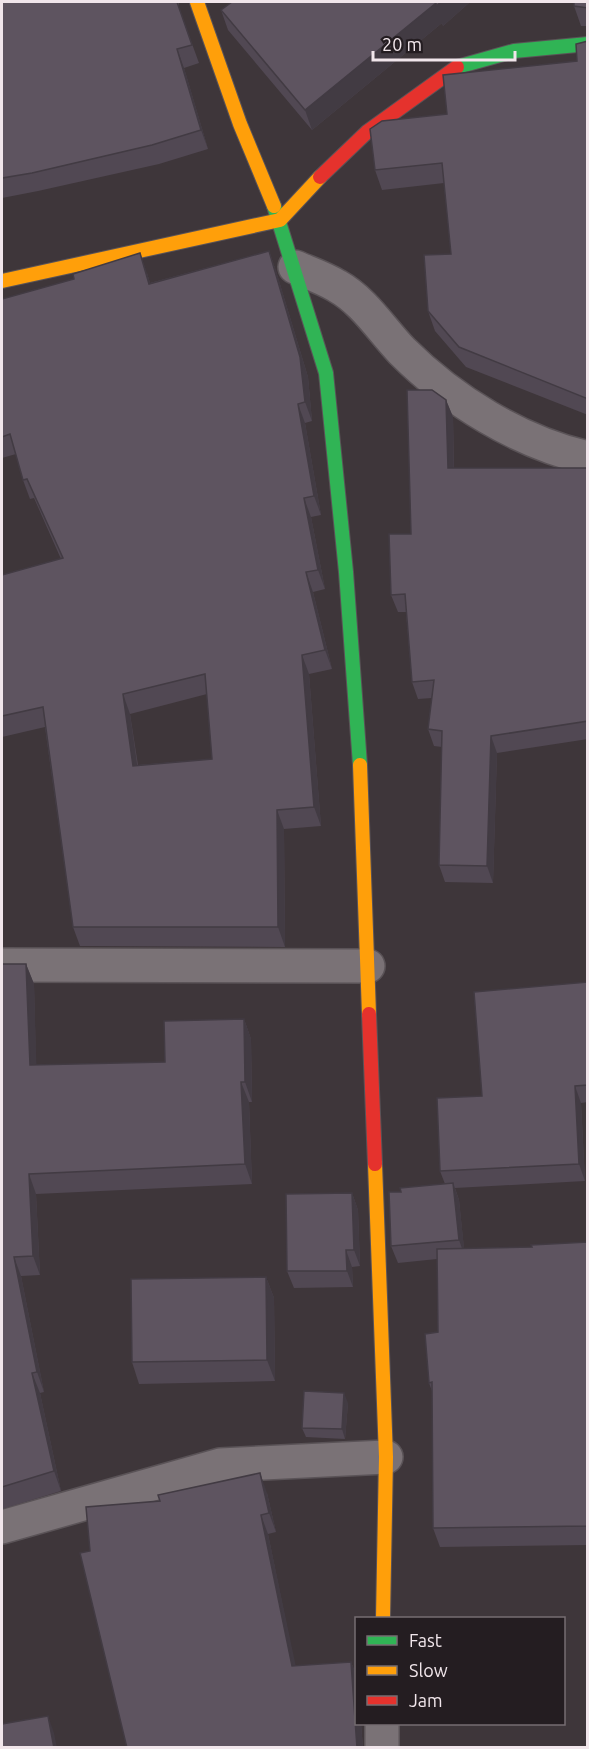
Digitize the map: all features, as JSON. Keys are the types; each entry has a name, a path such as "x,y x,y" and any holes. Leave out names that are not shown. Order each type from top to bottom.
{"street":[{"path":"196,2 240,124 280,220 326,373 344,549 360,761 386,1457 383,1617"},
{"path":"2,281 280,220 331,165 368,132 403,108 451,69 514,51 588,44"},
{"path":"295,267 339,286 370,313 402,350 438,382 482,412 525,438 588,458"},
{"path":"2,965 368,966"},
{"path":"2,1527 220,1465 386,1457"},
{"path":"382,1725 382,1748"}],"building":[{"path":"2,2 177,2 192,45 177,49 201,130 152,145 2,178"},
{"path":"232,2 441,2 436,6 436,3 305,110 221,10"},
{"path":"574,2 588,2 588,8 574,6"},
{"path":"588,41 588,399 459,347 428,311 424,255 451,254 442,163 375,170 370,129 382,121 447,114 443,75 577,61 576,44"},
{"path":"269,251 300,357 305,402 298,404 314,496 304,498 318,570 306,572 325,650 302,655 314,807 277,810 278,927 73,927 43,707 2,716 2,575 63,558 27,479 23,480 10,434 2,437 2,299 74,279 73,274 140,253 149,284","holes":["205,674 212,759 133,766 123,694"]},
{"path":"407,390 432,390 446,400 448,468 588,468 588,721 491,736 487,866 439,865 442,731 428,729 434,680 412,682 405,594 391,595 389,534 411,534"},
{"path":"2,964 26,964 30,1065 165,1062 164,1021 244,1019 245,1082 241,1082 245,1164 29,1174 33,1256 14,1257 37,1372 32,1373 54,1471 2,1487"},
{"path":"588,982 588,1085 575,1086 579,1164 440,1171 437,1098 482,1096 474,992"},
{"path":"453,1183 459,1240 391,1246 389,1192 401,1192 400,1188"},
{"path":"352,1193 354,1250 346,1250 347,1271 287,1271 286,1194"},
{"path":"588,1242 588,1526 433,1528 432,1382 429,1383 425,1334 438,1332 437,1249 532,1247 531,1245"},
{"path":"266,1277 267,1360 132,1362 131,1279"},
{"path":"304,1391 344,1393 342,1429 302,1428"},
{"path":"260,1473 269,1513 261,1515 292,1666 351,1662 357,1748 127,1748 80,1553 90,1551 86,1507 160,1501 158,1495"},
{"path":"48,1716 54,1748 2,1748 2,1724"}],"traffic: fast":[{"path":"457,67 514,51 588,44"},
{"path":"274,206 326,373 346,572 360,765"}],"traffic: slow":[{"path":"197,2 240,124 274,206"},
{"path":"2,281 280,220 320,177"},
{"path":"360,765 369,1014"},
{"path":"375,1164 386,1457 383,1617"}],"traffic: jam":[{"path":"320,177 367,132 457,67"},
{"path":"369,1014 375,1164"}]}
